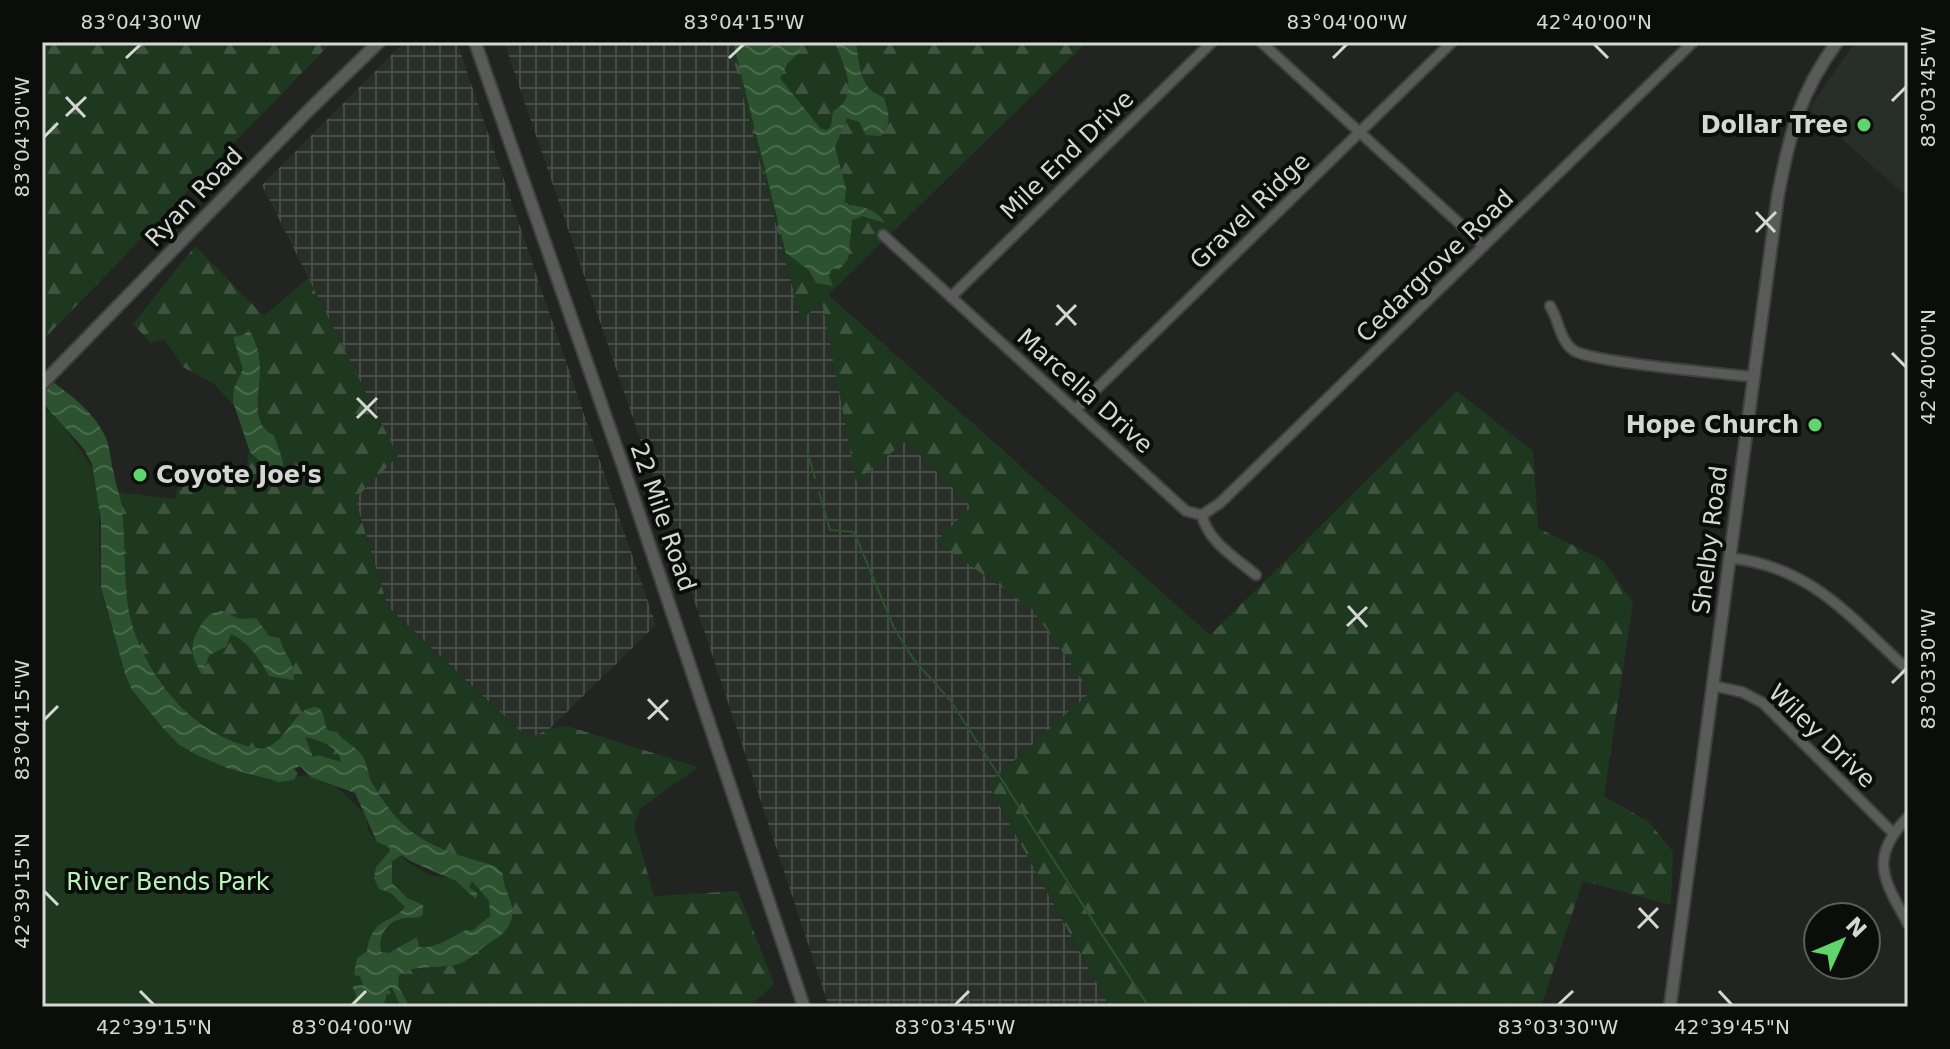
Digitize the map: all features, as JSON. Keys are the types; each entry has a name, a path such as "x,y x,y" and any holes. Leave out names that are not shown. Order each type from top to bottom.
{"street":[{"name":"Ryan Road","path":"42,384 379,42"},
{"name":"22 Mile Road","path":"475,42 625,472 804,1007"},
{"name":"Mile End Drive","path":"951,297 1212,42"},
{"path":"1261,42 1358,134 1484,246"},
{"name":"Gravel Ridge","path":"1076,409 1452,42"},
{"name":"Cedargrove Road","path":"1202,515 1220,503 1693,42"},
{"name":"Shelby Road","path":"1670,1007 1778,195 1792,127 1806,90 1837,42"},
{"name":"Marcella Drive","path":"883,235 1186,511 1202,515 1204,525 1215,540 1256,575"},
{"path":"1550,306 1563,337 1578,352 1754,377"},
{"path":"1731,558 1753,560 1779,568 1808,582 1908,670"},
{"name":"Wiley Drive","path":"1714,686 1742,692 1763,703 1893,833"},
{"path":"1908,817 1893,833 1884,856 1884,875 1892,897 1908,924"}],"shaded area":[{"path":"404,42 457,42 656,625 534,744 388,607 355,499 397,456 262,185"},
{"path":"504,42 729,42 801,320 828,295 1017,463 937,541 1032,609 1091,692 988,784 1110,1007 829,1007"},
{"path":"1855,42 1908,42 1908,198 1809,109"}],"green space":[{"path":"42,42 332,42 42,341"},
{"path":"729,42 1087,42 828,295 1210,635 1457,391 1533,451 1538,528 1603,560 1633,602 1604,796 1649,822 1673,852 1671,905 1583,881 1541,1007 1110,1007 988,784 1091,692 1032,609 936,541 971,507 906,441 856,481 822,302 801,320"},
{"path":"195,246 264,316 308,278 398,456 355,499 388,607 528,739 551,728 567,726 698,767 641,808 634,826 654,896 738,891 774,984 749,1007 371,1007 386,965 481,930 497,909 487,883 394,844 341,774 220,749 151,697 116,605 107,491 176,499 179,472 245,480 252,426 214,384 183,367 164,339 151,343 133,324"},
{"name":"River Bends Park","path":"42,407 56,415 92,467 99,507 100,584 123,668 134,693 165,729 211,761 272,781 308,775 336,786 366,815 368,830 380,844 394,844 406,861 430,875 487,883 496,893 503,1007 42,1007"}],"water":[{"path":"733,42 798,42 800,52 788,63 780,78 821,129 827,130 831,126 833,111 847,97 846,70 835,42 856,42 865,82 871,91 884,98 888,118 881,136 866,135 859,122 847,118 835,147 846,189 844,205 868,209 885,223 862,216 852,220 848,259 839,270 834,268 828,273 833,286 816,283 809,270 786,253"},
{"path":"249,330 260,361 258,414 266,430 274,435 283,462 281,478 273,483 267,477 267,468 250,452 233,402 234,388 243,369 233,337"},
{"path":"42,374 87,410 106,438 121,505 127,600 134,630 153,671 181,707 215,733 255,748 265,748 281,737 300,714 317,707 322,711 327,730 337,732 360,753 371,781 409,830 438,847 495,866 503,874 512,908 511,921 506,930 463,962 412,969 399,975 398,986 410,1007 401,1007 392,988 389,988 383,1007 355,1007 356,994 352,986 363,985 360,976 354,975 357,958 367,951 373,932 405,907 391,893 379,889 374,878 376,867 390,851 389,847 377,842 355,793 311,777 300,766 294,769 298,773 294,780 279,782 227,768 199,756 178,744 132,690 101,587 101,521 92,464 84,449 42,402","holes":["305,737 333,748 341,762 318,755 313,757","402,855 456,881 476,899 478,894 469,887 472,881 489,901 490,916 472,931 466,930 437,944 419,947 417,937 389,953 381,952 382,935 388,926 398,920 423,915 423,905 407,898 392,883 392,861"]},
{"path":"222,611 240,619 256,618 269,636 280,638 292,666 294,680 269,676 248,646 231,634 226,647 209,655 202,675 193,655 194,638 207,617"}],"waterway":[{"path":"807,450 815,478"},
{"path":"819,492 830,530 854,532 894,628 914,660 950,700 1149,1007"}],"place":[{"name":"Dollar Tree","path":"1864,125"},
{"name":"Hope Church","path":"1815,425"},
{"name":"Coyote Joe's","path":"140,475"}]}
